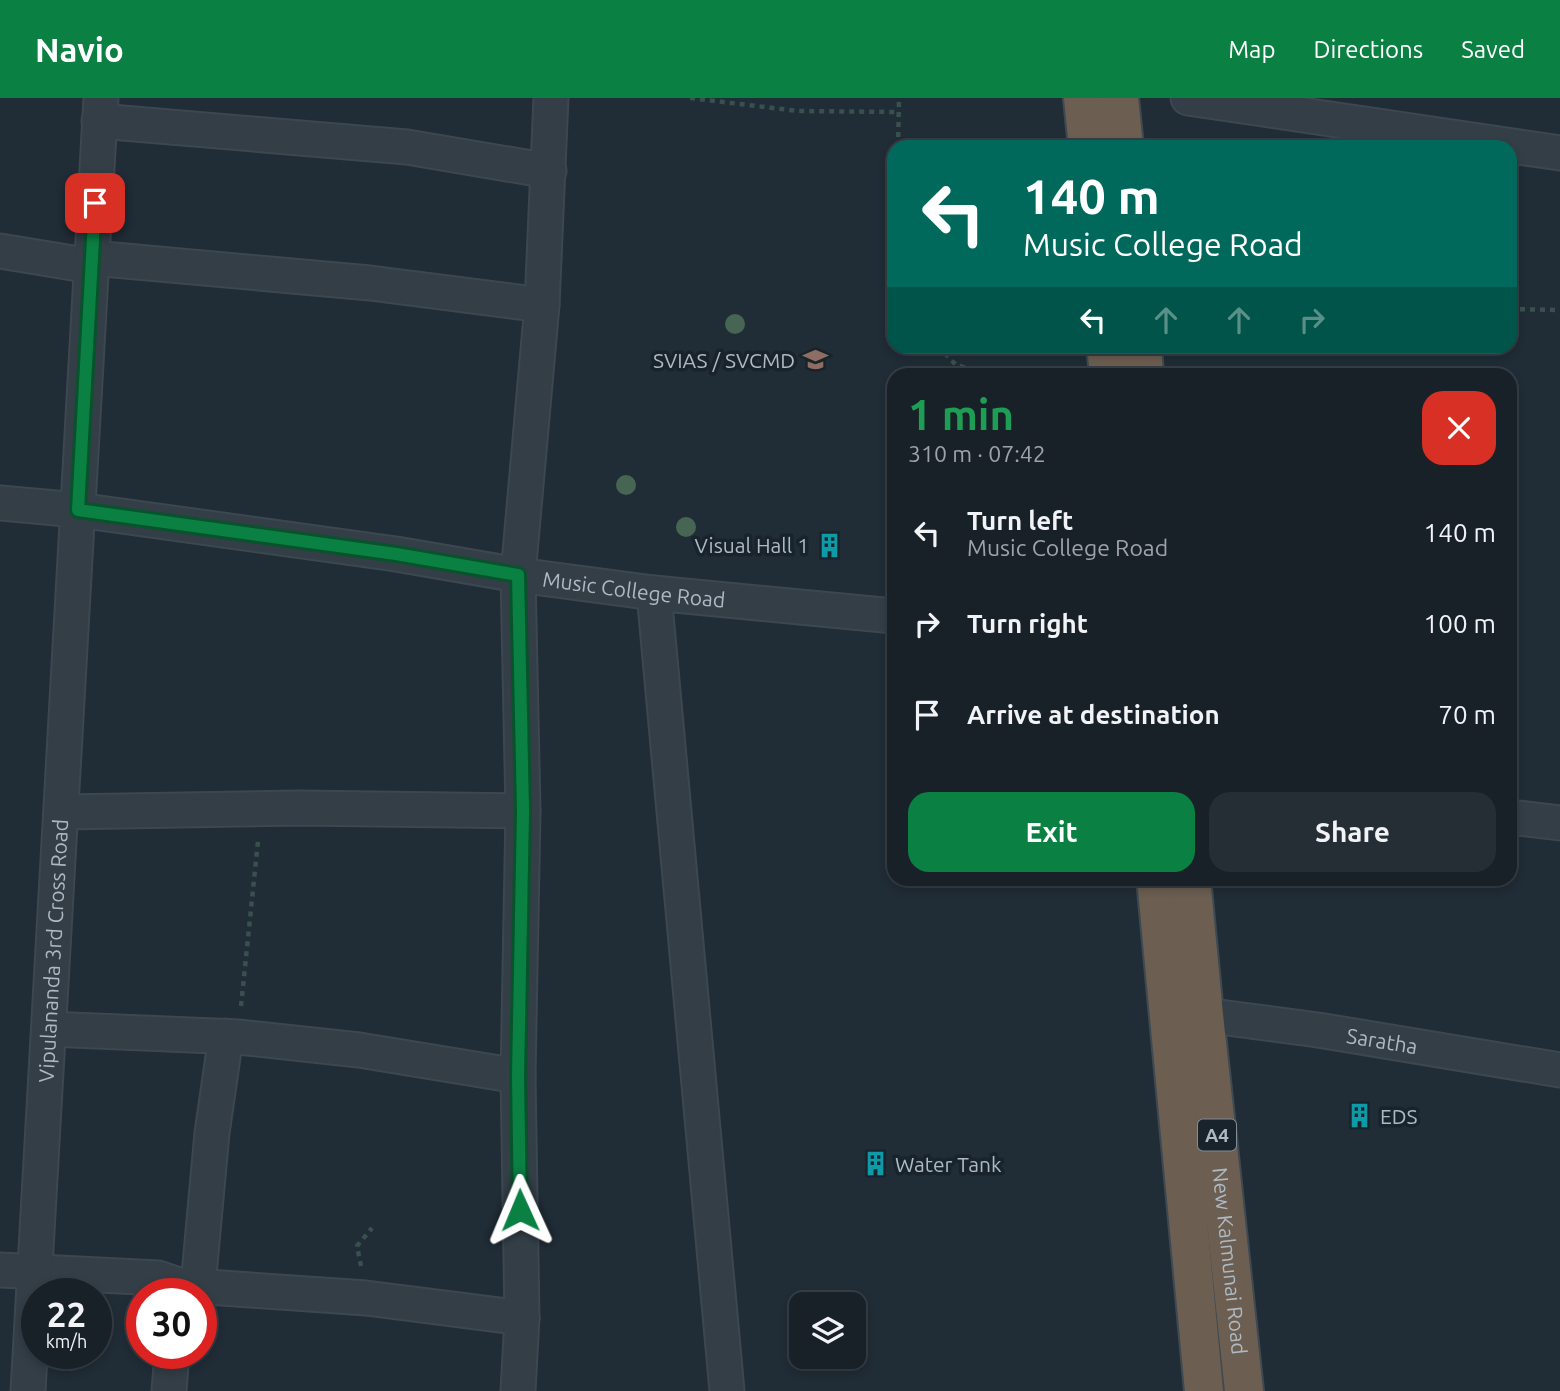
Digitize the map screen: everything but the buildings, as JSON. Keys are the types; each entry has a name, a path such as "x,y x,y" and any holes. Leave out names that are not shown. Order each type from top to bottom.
{"highway":[{"path":"1083,98 1087,140"},
{"path":"1119,98 1123,140"},
{"name":"New Kalmunai Road","path":"1157,886 1204,1391"},
{"name":"New Kalmunai Road","path":"1192,886 1244,1391"}],"street":[{"path":"519,1391 522,1318 518,1076 523,811 518,575 542,305 551,98"},
{"path":"1188,98 1472,140"},
{"path":"100,109 407,147 549,171"},
{"name":"Vipulananda 3rd Cross Road","path":"28,1391 100,109"},
{"path":"1517,147 1560,153"},
{"path":"0,251 92,262 370,283 542,305"},
{"name":"Music College Road","path":"0,503 78,510 654,593 887,615"},
{"path":"654,593 727,1391"},
{"path":"62,812 298,808 523,811"},
{"path":"1517,818 1560,823"},
{"name":"Saratha","path":"1204,1015 1318,1030 1560,1070"},
{"path":"49,1029 232,1036 359,1050 518,1076"},
{"path":"187,1278 232,1036"},
{"path":"0,1270 158,1278"},
{"path":"217,1290 366,1298 522,1318"},
{"path":"169,1391 171,1369"}],"path":[{"path":"690,98 798,111 898,112"},
{"path":"898,140 899,98"},
{"path":"1517,310 1560,310"},
{"path":"946,354 956,365 967,368"},
{"path":"232,1036 261,809"},
{"path":"366,1298 357,1246 372,1228"}],"place":[{"name":"SVIAS / SVCMD","path":"815,360"},
{"name":"Visual Hall 1","path":"829,545"},
{"name":"EDS","path":"1360,1116"},
{"name":"Water Tank","path":"875,1164"}],"route":[{"path":"95,203 78,510 396,554 518,575 523,811 518,1076 520,1210"}]}
